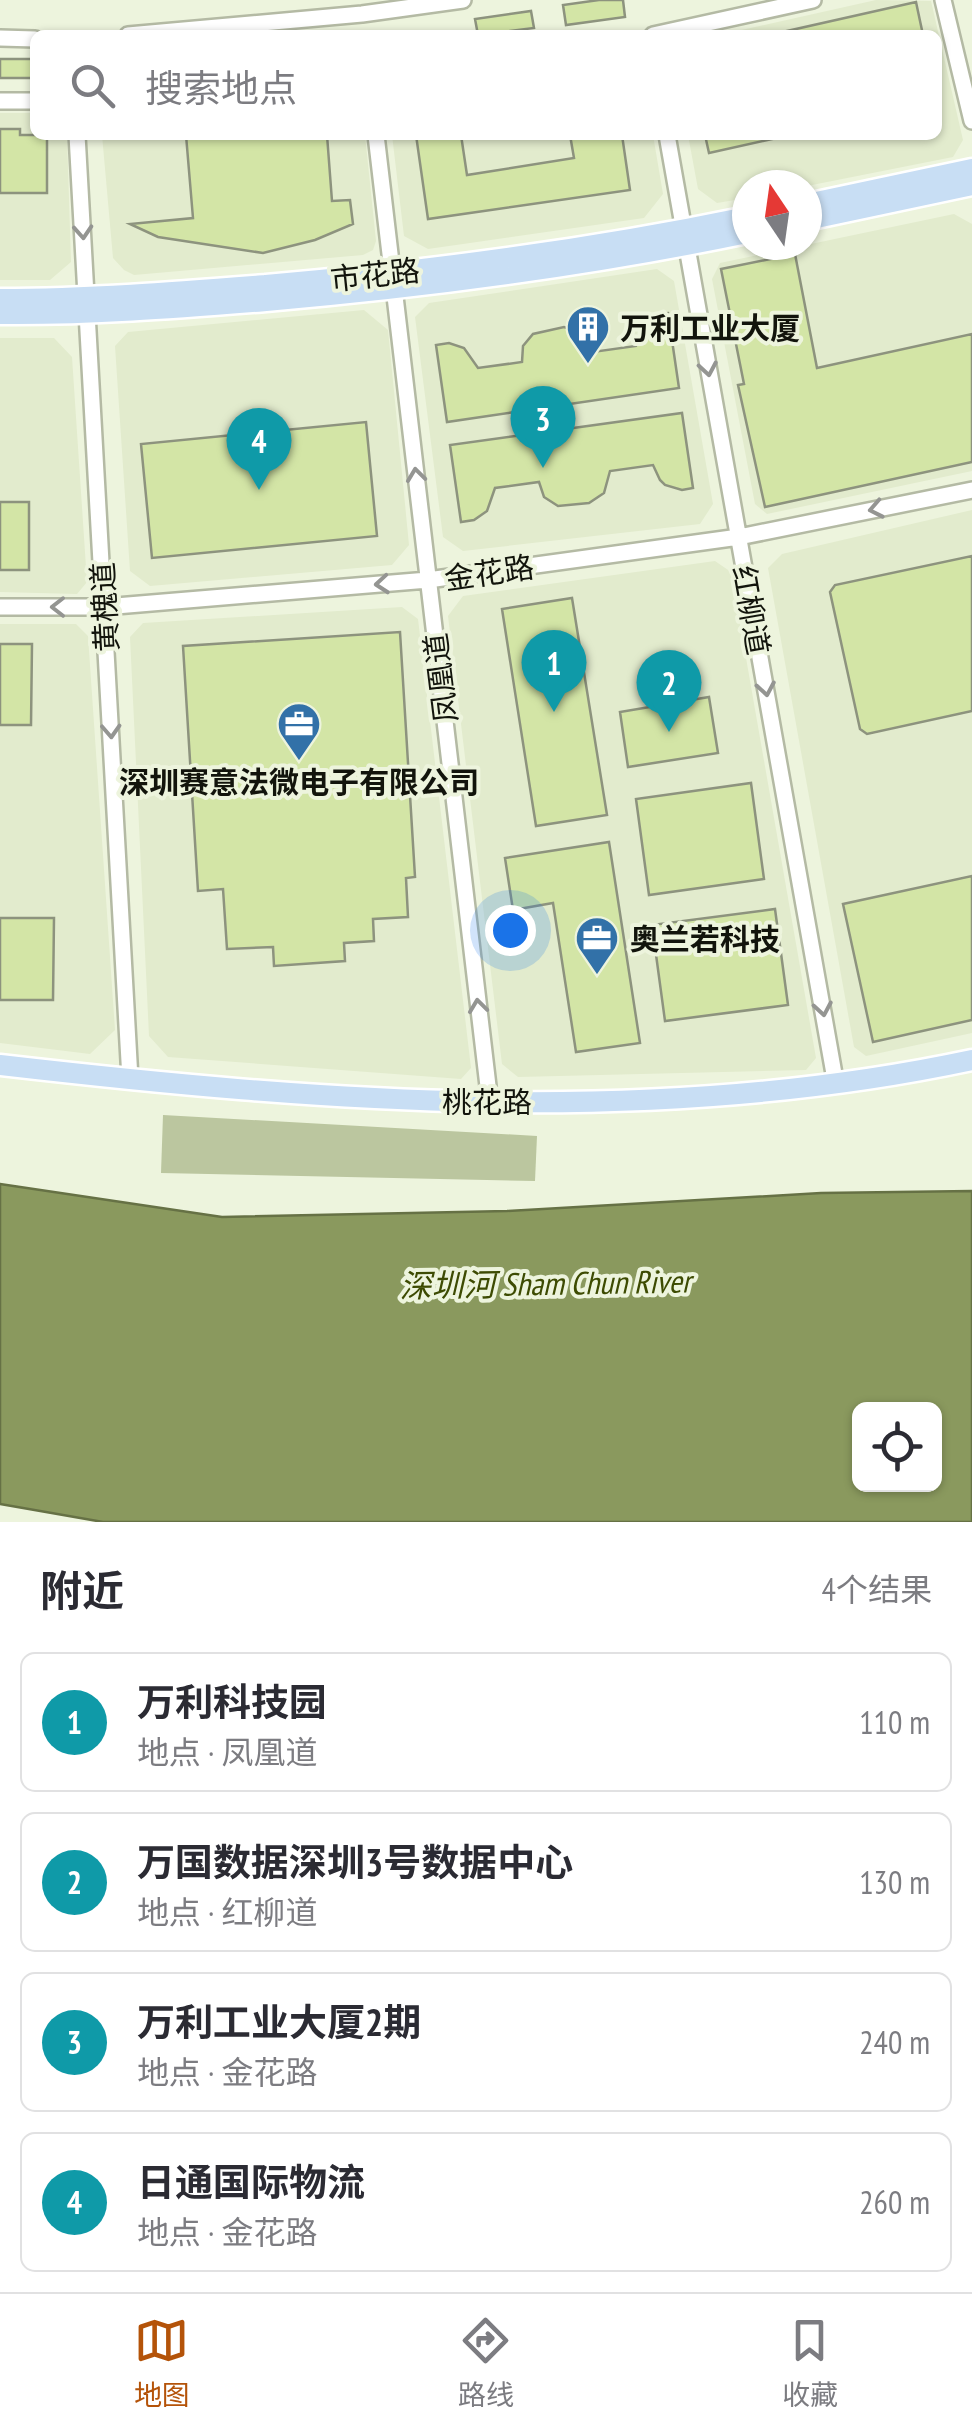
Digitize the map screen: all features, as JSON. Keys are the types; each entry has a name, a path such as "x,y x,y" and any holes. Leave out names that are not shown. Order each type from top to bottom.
{"main road":[{"path":"822,201 972,169"},
{"path":"822,217 972,185"},
{"name":"市花路","path":"685,237 732,221"},
{"name":"市花路","path":"0,314 393,281 685,237 732,234"},
{"name":"市花路","path":"0,298 87,306"},
{"name":"桃花路","path":"0,1065 130,1079 490,1103 792,1091 972,1060"}],"street":[{"path":"170,30 361,7 462,0"},
{"path":"677,30 814,0"},
{"path":"942,0 972,121"},
{"path":"0,38 30,38"},
{"path":"0,101 30,101"},
{"name":"黄槐道","path":"77,140 130,1079"},
{"name":"凤凰道","path":"377,140 490,1103"},
{"name":"红柳道","path":"668,140 836,1085"},
{"name":"金花路","path":"0,607 104,607 428,580 738,537 972,490"}],"shaded area":[{"path":"876,0 931,1 938,30 741,30"},
{"path":"942,49 963,140 953,157 822,183 822,170 732,170 732,200 717,203 698,189 689,140 942,140"},
{"path":"0,113 30,113 30,140 67,140 71,262 50,280 0,280"},
{"path":"102,140 366,140 376,241 373,250 363,255 134,275 113,258"},
{"path":"393,140 654,140 663,194 644,218 428,249 404,236"},
{"path":"954,214 972,224 972,471 767,514 755,504 712,279 720,263 734,260 822,260 822,242"},
{"path":"657,269 674,281 713,504 700,524 463,551 443,537 415,317 429,303"},
{"path":"364,310 388,330 409,545 392,565 150,586 130,571 115,346 128,332"},
{"path":"0,338 54,338 72,357 87,582 77,594 0,592"},
{"path":"972,510 972,1033 866,1056 854,1047 768,568 782,554"},
{"path":"715,561 731,572 816,1058 806,1070 518,1077 502,1064 448,616 463,596"},
{"path":"402,607 418,619 471,1068 461,1079 168,1057 149,1036 130,637 143,623"},
{"path":"0,624 76,624 88,636 115,1030 90,1054 0,1043"},
{"path":"163,1115 537,1136 535,1181 161,1173"}],"water":[{"name":"深圳河 Sham Chun River","path":"0,1184 222,1217 507,1211 821,1193 972,1191 972,1522 103,1522 0,1504"}],"building":[{"path":"623,0 625,17 566,25 563,5"},
{"path":"916,2 922,30 791,30"},
{"path":"531,11 534,28 477,30 475,19"},
{"path":"0,59 30,59 30,78 0,78"},
{"path":"0,129 20,129 20,135 30,135 30,140 47,140 47,193 0,193"},
{"path":"186,140 327,140 332,201 350,200 353,224 315,240 263,253 158,237 130,224 193,218"},
{"path":"417,140 462,140 467,175 574,158 571,140 623,140 630,190 428,219"},
{"path":"706,140 768,140 709,153"},
{"path":"765,260 796,260 817,368 972,334 972,462 765,507 738,385 744,384 721,269"},
{"name":"万利工业大厦","path":"668,313 679,388 447,422 436,345 449,343 464,348 478,368 522,362 523,346 533,334 564,327 581,333 593,352 636,346 642,324 657,314"},
{"path":"682,413 693,488 682,490 665,485 653,465 610,471 604,493 589,503 558,506 544,497 539,482 495,488 487,511 474,520 461,522 450,445"},
{"path":"366,422 377,536 152,558 141,444"},
{"path":"0,502 29,502 29,570 0,570"},
{"path":"972,556 972,711 867,734 860,729 830,592 835,585"},
{"path":"572,598 607,815 536,826 502,609"},
{"name":"深圳赛意法微电子有限公司","path":"400,632 415,877 406,878 408,917 373,919 374,941 344,943 345,961 274,966 273,947 227,949 223,889 198,891 183,646"},
{"path":"0,644 32,644 31,725 0,725"},
{"path":"709,697 718,753 628,767 620,712"},
{"path":"751,783 764,879 649,895 636,799"},
{"name":"奥兰若科技","path":"609,842 640,1043 576,1052 553,903 513,910 505,858"},
{"path":"972,876 972,1020 873,1042 843,904"},
{"path":"775,909 788,1005 665,1021 652,925"},
{"path":"0,918 54,918 53,1000 0,1000"}],"place":[{"name":"万利工业大厦","path":"588,365"},
{"name":"万利工业大厦2期","path":"543,468"},
{"name":"日通国际物流","path":"259,490"},
{"name":"万利科技园","path":"554,712"},
{"name":"万国数据深圳3号数据中心","path":"669,732"},
{"name":"深圳赛意法微电子有限公司","path":"299,762"},
{"name":"奥兰若科技","path":"597,976"}]}
